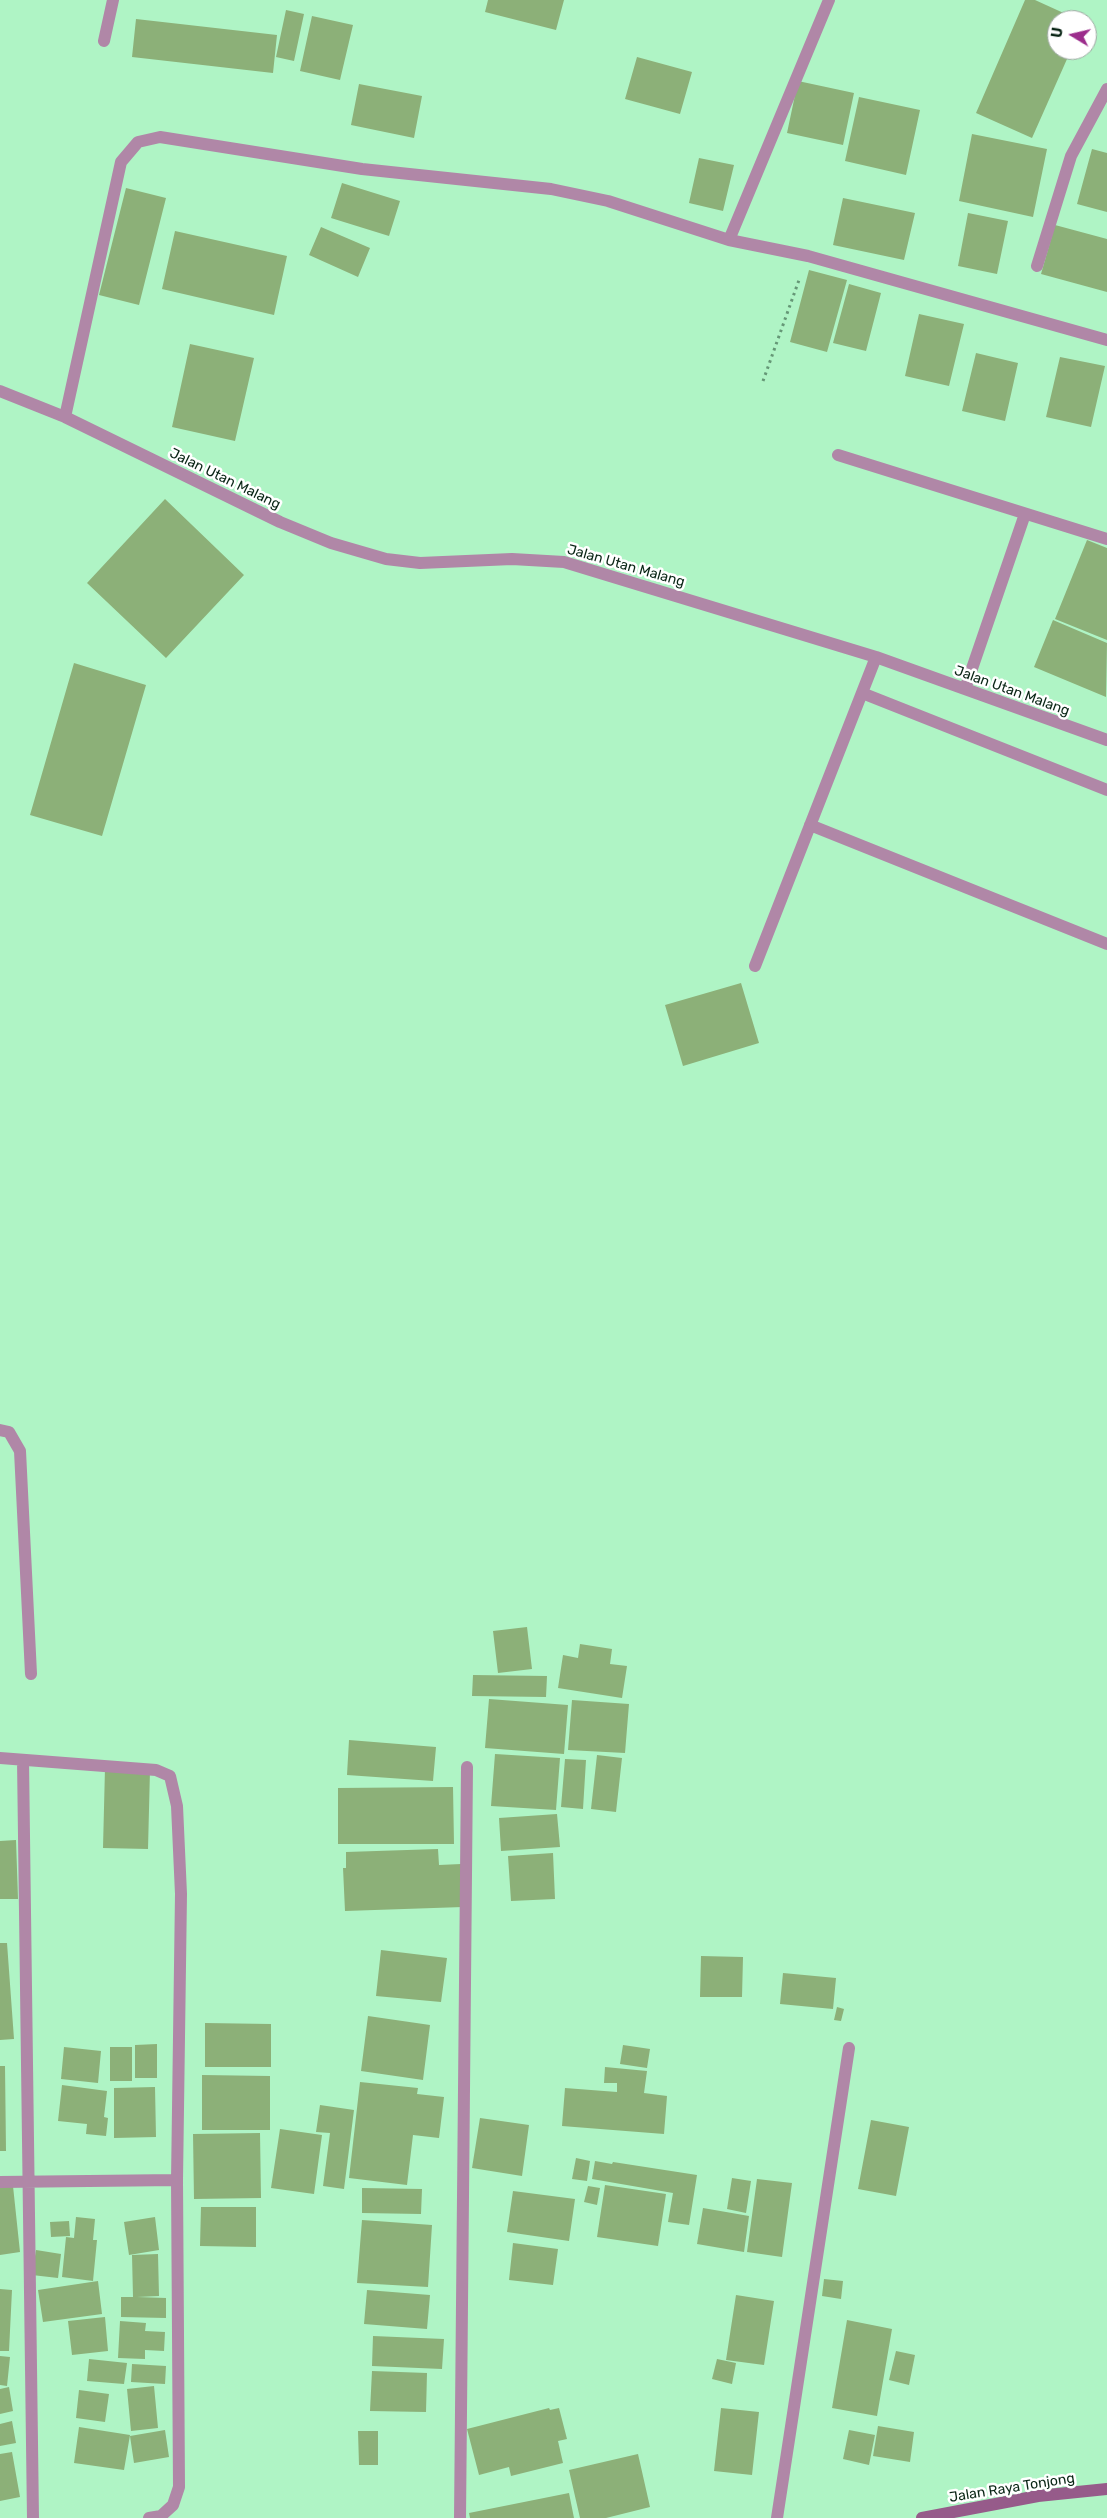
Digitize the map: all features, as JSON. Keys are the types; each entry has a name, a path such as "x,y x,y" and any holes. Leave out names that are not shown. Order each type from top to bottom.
{"main road":[{"name":"Jalan Raya Tonjong","path":"922,2518 1038,2496 1107,2489"}],"street":[{"path":"104,41 113,0"},
{"path":"729,240 829,0"},
{"path":"1037,266 1071,156 1107,89"},
{"path":"65,417 121,162 138,142 160,137 362,169 551,189 608,201 729,240 808,256 1107,340"},
{"name":"Jalan Utan Malang","path":"0,391 65,417 280,522 330,543 386,559 420,563 512,558 564,562 876,657 1107,740"},
{"path":"838,455 1107,539"},
{"path":"965,689 1025,514"},
{"path":"755,966 876,657"},
{"path":"862,693 1107,790"},
{"path":"810,825 1107,944"},
{"path":"0,1430 9,1432 20,1451 31,1674"},
{"path":"0,1758 148,1768 170,1776 177,1806 181,1894 177,2180 179,2487 173,2505 161,2516 149,2518"},
{"path":"24,1760 33,2518"},
{"path":"460,2518 467,1767"},
{"path":"777,2518 849,2048"},
{"path":"0,2182 177,2180"}],"path":[{"path":"763,381 808,256"}],"building":[{"path":"488,0 564,0 556,30 485,12"},
{"path":"1025,0 1035,0 1057,10 1047,10 1047,60 1067,60 1032,138 976,113"},
{"path":"286,10 304,14 294,61 276,57"},
{"path":"312,16 353,25 340,80 300,71"},
{"path":"136,19 277,35 273,73 132,57"},
{"path":"637,57 692,72 680,114 625,99"},
{"path":"798,81 854,93 843,145 787,133"},
{"path":"359,84 422,96 414,138 351,125"},
{"path":"859,97 920,110 906,175 845,161"},
{"path":"972,134 1047,149 1033,217 959,201"},
{"path":"1092,149 1107,153 1107,212 1077,204"},
{"path":"699,158 734,165 723,211 689,203"},
{"path":"342,183 400,201 389,236 331,218"},
{"path":"126,188 166,198 139,305 99,295"},
{"path":"843,198 915,213 904,260 833,245"},
{"path":"968,213 1008,221 997,274 958,266"},
{"path":"1055,225 1107,239 1107,292 1041,274"},
{"path":"321,227 370,248 358,277 309,255"},
{"path":"175,231 287,256 274,315 162,289"},
{"path":"809,270 847,280 827,352 790,342"},
{"path":"849,284 881,293 866,351 833,343"},
{"path":"919,314 964,324 949,386 905,376"},
{"path":"190,344 254,358 235,441 172,427"},
{"path":"976,353 1018,363 1005,421 962,411"},
{"path":"1060,357 1105,366 1091,427 1046,417"},
{"path":"165,499 244,575 166,658 87,583"},
{"path":"1087,540 1107,548 1107,640 1055,619"},
{"path":"1053,620 1107,643 1106,697 1034,667"},
{"path":"74,663 146,685 102,836 30,815"},
{"path":"741,983 759,1043 683,1066 665,1005"},
{"path":"527,1627 532,1669 498,1673 493,1631"},
{"path":"580,1644 612,1649 610,1664 627,1666 622,1698 558,1688 563,1655 578,1658"},
{"path":"473,1675 547,1676 546,1697 472,1696"},
{"path":"489,1699 568,1705 564,1754 485,1748"},
{"path":"572,1700 629,1704 625,1753 568,1750"},
{"path":"349,1740 436,1747 433,1781 347,1775"},
{"path":"495,1754 560,1758 556,1810 491,1806"},
{"path":"597,1755 622,1758 616,1812 591,1809"},
{"path":"565,1759 586,1760 583,1809 561,1807"},
{"path":"105,1768 150,1770 148,1849 103,1848"},
{"path":"453,1787 454,1844 338,1844 338,1788"},
{"path":"557,1814 560,1847 501,1851 499,1818"},
{"path":"16,1840 18,1899 0,1899 0,1841"},
{"path":"438,1849 439,1865 461,1864 463,1907 345,1911 343,1868 346,1868 346,1852"},
{"path":"553,1853 555,1899 511,1901 508,1856"},
{"path":"0,1943 7,1943 14,2039 0,2040"},
{"path":"381,1950 447,1958 441,2002 376,1996"},
{"path":"701,1956 743,1957 742,1997 700,1997"},
{"path":"783,1973 836,1978 833,2009 780,2004"},
{"path":"837,2007 844,2009 841,2021 834,2020"},
{"path":"368,2016 430,2025 423,2080 361,2071"},
{"path":"205,2023 271,2024 271,2067 205,2067"},
{"path":"157,2044 157,2078 135,2078 135,2045"},
{"path":"623,2045 650,2049 647,2068 620,2064"},
{"path":"64,2047 101,2051 98,2083 61,2079"},
{"path":"110,2047 132,2047 132,2081 110,2081"},
{"path":"0,2066 5,2066 6,2151 0,2151"},
{"path":"605,2067 647,2071 644,2093 667,2096 664,2134 562,2126 565,2088 617,2092 617,2083 604,2083"},
{"path":"202,2075 270,2076 270,2130 202,2130"},
{"path":"360,2082 418,2088 417,2094 444,2097 439,2138 413,2135 407,2185 349,2178"},
{"path":"62,2085 107,2091 104,2117 108,2118 106,2136 86,2134 87,2124 58,2121"},
{"path":"155,2087 156,2137 114,2138 114,2088"},
{"path":"320,2105 354,2110 344,2189 323,2186 330,2133 316,2132"},
{"path":"480,2118 529,2125 522,2176 472,2168"},
{"path":"871,2120 909,2127 896,2196 858,2189"},
{"path":"280,2129 322,2135 314,2194 271,2188"},
{"path":"260,2133 261,2198 194,2199 193,2134"},
{"path":"576,2158 590,2161 587,2181 572,2179"},
{"path":"595,2161 697,2175 689,2225 668,2222 673,2193 592,2179"},
{"path":"732,2178 751,2181 746,2213 727,2209"},
{"path":"757,2179 792,2183 782,2257 747,2252"},
{"path":"605,2185 666,2194 658,2246 597,2237"},
{"path":"13,2186 20,2252 0,2255 0,2187"},
{"path":"588,2186 600,2188 597,2205 584,2202"},
{"path":"362,2188 422,2189 421,2214 362,2213"},
{"path":"513,2191 575,2199 569,2241 507,2232"},
{"path":"201,2207 256,2207 256,2247 200,2246"},
{"path":"703,2208 749,2216 744,2252 697,2244"},
{"path":"76,2217 95,2219 93,2240 97,2240 93,2281 62,2277 66,2237 74,2238"},
{"path":"155,2217 159,2250 129,2255 124,2222"},
{"path":"362,2220 432,2225 428,2287 357,2283"},
{"path":"69,2221 70,2236 51,2237 50,2222"},
{"path":"513,2243 558,2249 553,2285 509,2280"},
{"path":"36,2250 61,2254 58,2278 32,2275"},
{"path":"158,2254 159,2296 137,2297 166,2298 166,2318 121,2317 121,2297 133,2297 132,2255"},
{"path":"824,2279 843,2281 841,2299 822,2296"},
{"path":"98,2281 102,2314 43,2322 38,2290"},
{"path":"0,2289 12,2290 9,2351 0,2351"},
{"path":"367,2290 430,2295 427,2329 364,2324"},
{"path":"736,2295 774,2301 764,2365 726,2360"},
{"path":"105,2317 108,2351 72,2355 68,2321"},
{"path":"847,2320 892,2329 877,2416 832,2408"},
{"path":"120,2321 146,2323 145,2331 165,2332 164,2351 145,2350 145,2359 118,2358"},
{"path":"373,2336 444,2339 442,2369 372,2366"},
{"path":"896,2351 915,2355 909,2385 889,2380"},
{"path":"0,2356 10,2357 7,2386 0,2385"},
{"path":"89,2359 127,2363 124,2384 87,2381"},
{"path":"717,2359 736,2363 732,2384 712,2379"},
{"path":"132,2364 166,2366 165,2384 131,2382"},
{"path":"372,2371 427,2373 426,2412 370,2411"},
{"path":"154,2386 158,2428 131,2431 127,2389"},
{"path":"9,2387 13,2411 0,2414 0,2389"},
{"path":"79,2390 109,2394 105,2422 76,2418"},
{"path":"549,2408 550,2410 559,2408 567,2439 558,2441 563,2463 511,2476 509,2467 479,2475 467,2429"},
{"path":"721,2408 759,2412 752,2475 714,2471"},
{"path":"12,2421 16,2443 0,2446 0,2424"},
{"path":"878,2426 914,2432 910,2462 873,2456"},
{"path":"79,2427 130,2435 124,2470 74,2463"},
{"path":"165,2430 169,2457 134,2463 130,2436"},
{"path":"849,2430 875,2435 869,2465 843,2459"},
{"path":"358,2431 378,2431 378,2465 359,2465"},
{"path":"12,2452 20,2497 0,2501 0,2454"},
{"path":"638,2454 650,2507 606,2518 580,2518 569,2470"},
{"path":"569,2493 574,2518 470,2518 469,2513"}]}
